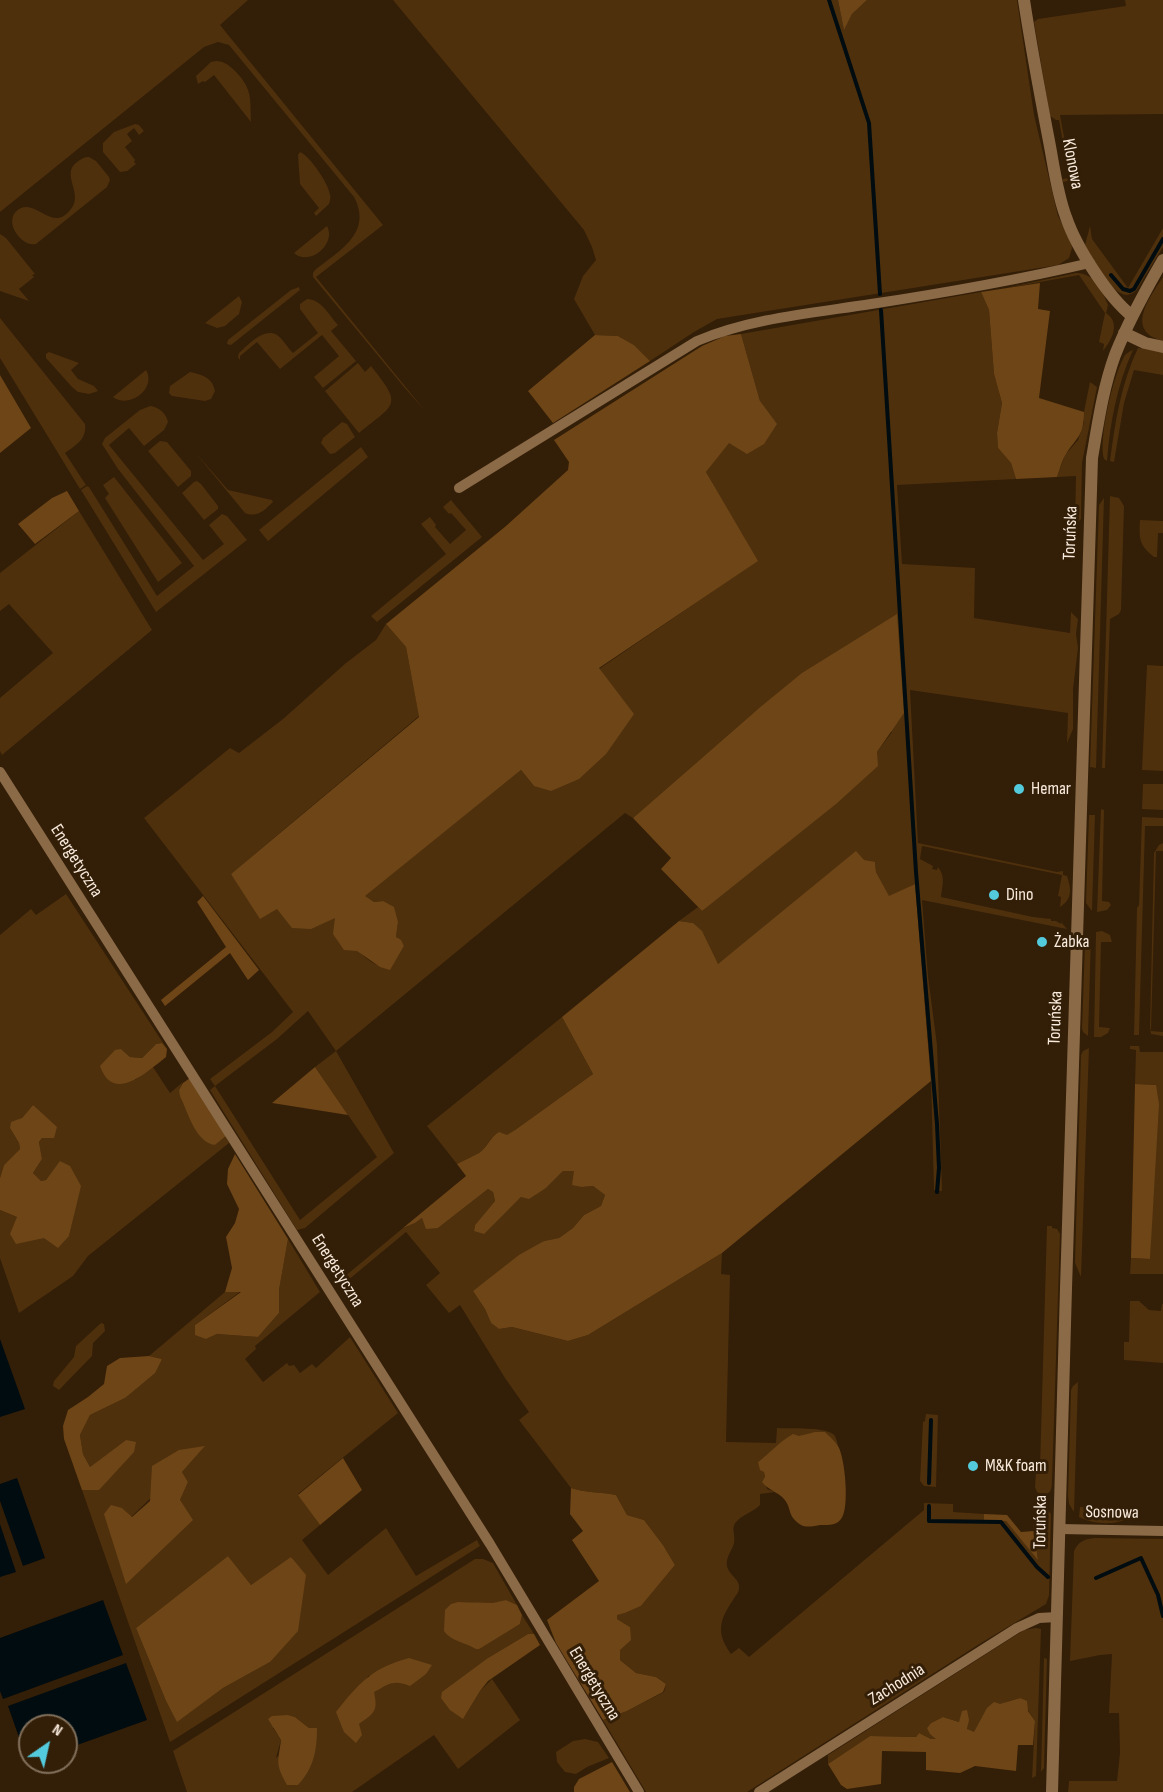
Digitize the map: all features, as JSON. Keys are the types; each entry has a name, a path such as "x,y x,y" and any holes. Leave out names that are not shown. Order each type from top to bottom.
{"street":[{"name":"Klonowa","path":"1024,0 1061,201 1070,229 1113,297 1132,316"},
{"name":"Toruńska","path":"1052,1792 1092,458 1099,412 1114,357 1132,316 1163,260"},
{"path":"459,488 698,341 730,328 773,319 989,285 1090,263"},
{"path":"1124,333 1145,343 1163,346"},
{"name":"Energetyczna","path":"0,772 490,1544 639,1792"},
{"name":"Sosnowa","path":"1059,1529 1163,1531"},
{"name":"Zachodnia","path":"759,1792 1017,1628 1039,1618 1057,1617"}],"shaded area":[{"path":"0,0 248,0 220,25 383,225 316,277 426,412 313,277 315,270 343,248 356,231 359,210 354,197 229,45 218,42 204,47 0,212"},
{"path":"393,0 838,0 844,29 852,14 867,0 1017,0 1034,115 1058,216 1071,241 1072,248 1069,258 1058,265 717,319 650,361 634,345 618,336 595,335 574,299 583,276 596,260 584,230"},
{"path":"838,0 867,0 852,14 844,30"},
{"path":"1125,0 1163,0 1163,114 1060,115 1072,180 1063,182 1063,179 1069,178 1069,175 1059,120 1050,116 1034,22 1038,19 1126,6"},
{"path":"216,61 229,66 245,84 250,95 251,122 214,75 198,84 196,76 211,62"},
{"path":"135,124 144,131 139,135 134,128 127,134 132,141 125,147 136,164 127,171 120,172 103,152 103,143 114,132"},
{"path":"300,152 314,164 329,190 329,204 316,216 314,213 319,208 300,184 298,155"},
{"path":"89,157 96,161 109,177 107,187 36,244 30,244 19,237 12,218 21,208 27,207 58,218 71,209 75,197 71,178 72,167 81,159"},
{"path":"327,226 328,240 320,252 307,257 300,257 294,253"},
{"path":"1090,226 1092,239 1128,288 1163,228 1163,247 1136,291 1127,295 1121,293 1103,274 1085,245"},
{"path":"0,234 6,238 35,274 19,289 29,301 0,291"},
{"path":"1076,273 1088,276 1097,283 1108,305 1106,313 1111,317 1114,332 1103,351 1104,344 1099,342 1105,313 1079,275 1001,289"},
{"path":"1163,277 1163,341 1151,336 1145,330 1142,322 1147,303"},
{"path":"1040,283 1038,309 1050,311 1039,398 1084,412 1084,420 1077,440 1065,456 1057,477 1016,479 1011,463 998,448 997,433 1002,403 994,374 989,310 981,292"},
{"path":"299,287 300,290 231,345 227,344 228,340 291,290"},
{"path":"981,292 989,310 994,374 1002,403 997,433 998,448 1011,463 1016,479 897,485 902,564 975,568 974,618 1070,633 1071,612 1078,619 1076,634 1078,648 1073,689 1073,729 1067,743 1068,713 910,690 918,843 1057,872 1063,871 1063,875 1067,876 1070,889 1069,897 1060,907 1061,897 1058,896 1062,875 922,846 920,859 933,866 932,869 937,870 938,867 942,874 941,897 1051,919 1061,924 1061,922 1067,929 922,900 928,976 937,1045 942,1191 934,1190 931,1081 915,884 889,897 876,872 875,862 764,928 718,964 693,923 679,921 698,907 702,911 877,752 892,732 758,709 633,818 625,813 336,1051 308,1011 277,1039 215,1086 210,1079 272,1032 293,1012 144,818 230,748 239,753 283,719 346,663 376,640 386,624 406,647 419,716 231,874 277,909 335,918 357,950 372,962 390,969 404,946 396,937 398,922 383,901 374,902 364,896 521,770 534,786 599,669 757,561 706,472 760,401 741,334"},
{"path":"239,296 242,302 239,314 225,326 217,328 205,323"},
{"path":"307,299 321,305 328,312 338,325 331,331 356,361 323,388 314,377 339,356 322,335 280,369 257,342 240,356 240,360 239,353 267,333 277,335 293,353 318,333 300,309 300,304"},
{"path":"0,318 85,424 82,438 65,453 86,485 80,489 0,358"},
{"path":"741,334 760,401 777,424 764,444 747,454 729,443 706,472 758,561 599,668 634,714 606,754 579,779 551,791 534,786 521,770 365,896 374,902 383,901 394,907 398,922 396,937 404,946 390,970 380,967 357,951 344,950 333,934 335,918 311,929 292,928 277,909 260,919 231,874 419,717 406,647 386,624 506,526 568,470 569,462 554,440 702,346 725,336"},
{"path":"595,335 618,336 634,345 650,361 553,423 528,391"},
{"path":"1138,348 1163,351 1163,375 1134,370 1124,403 1114,462 1110,461 1120,403 1127,375"},
{"path":"1133,350 1115,404 1107,461 1104,459 1103,438 1111,394 1124,357"},
{"path":"49,352 79,363 71,370 78,379 94,386 98,391 89,394 78,392 46,358"},
{"path":"358,363 365,372 371,366 388,389 391,397 391,403 381,416 359,433 325,391"},
{"path":"146,370 148,384 140,395 126,401 113,397"},
{"path":"190,372 203,376 212,383 215,391 211,399 205,401 172,396 169,393 170,386"},
{"path":"0,375 31,428 0,453"},
{"path":"1090,382 1097,387 1082,463 1081,519 1075,522 1076,476 1057,477 1065,455 1078,440 1084,423"},
{"path":"150,406 159,409 166,416 168,422 164,430 144,446 129,428 109,445 203,560 224,544 209,525 222,514 227,516 247,540 156,612 81,490 89,487 157,596 194,566 118,469 102,444 105,438 140,410"},
{"path":"342,422 347,424 355,437 335,453 330,454 321,443 323,438"},
{"path":"160,441 167,442 191,471 191,476 178,487 148,451"},
{"path":"361,447 368,457 268,541 259,530"},
{"path":"194,451 228,490 273,502 257,514 245,513"},
{"path":"114,477 182,563 158,582 105,498 109,494 103,485"},
{"path":"197,481 218,506 218,509 204,520 182,493"},
{"path":"67,491 79,511 35,544 18,524 52,498"},
{"path":"1110,496 1119,498 1124,506 1121,610 1119,614 1110,619 1105,768 1102,768"},
{"path":"1104,498 1096,768 1090,767 1099,505"},
{"path":"451,500 482,537 377,622 371,616 446,554 421,524 430,517 435,527 450,544 466,530 443,507"},
{"path":"79,511 152,630 2,755 0,751 0,698 53,653 9,604 0,611 0,573"},
{"path":"1140,520 1163,521 1163,533 1158,533 1157,557 1154,557 1143,545 1140,537"},
{"path":"897,614 904,713 877,752 878,766 836,804 702,911 661,869 671,858 633,818 802,673"},
{"path":"1147,665 1163,666 1163,771 1142,770"},
{"path":"1143,784 1163,784 1163,810 1142,809"},
{"path":"1101,809 1104,810 1102,901 1109,902 1111,905 1107,910 1097,912"},
{"path":"1089,815 1095,815 1092,911 1086,903"},
{"path":"1142,817 1163,818 1163,826 1145,826 1139,1035 1134,1035 1137,908 1139,905"},
{"path":"1163,843 1163,851 1156,851 1151,1031 1163,1032 1163,1036 1151,1034 1150,1026 1154,853"},
{"path":"856,851 864,860 875,862 876,872 889,896 915,884 931,1081 722,1253 588,1335 568,1341 512,1327 499,1329 491,1323 473,1291 519,1255 544,1241 559,1238 573,1228 584,1215 601,1206 605,1195 593,1186 572,1185 574,1171 563,1171 546,1188 529,1199 521,1197 484,1234 474,1231 475,1225 495,1201 493,1192 488,1189 438,1228 426,1229 422,1218 403,1228 466,1176 457,1164 479,1153 499,1132 507,1135 515,1130 593,1074 562,1017 679,921 693,923 702,931 718,964"},
{"path":"66,894 167,1049 162,1043 156,1044 142,1058 130,1057 121,1049 135,1080 153,1067 170,1093 183,1082 179,1090 215,1145 226,1136 229,1143 88,1256 73,1276 19,1313 0,1258 0,1210 17,1217 44,1238 69,1236 74,1214 61,1161 46,1180 41,1181 33,1173 42,1159 39,1142 42,1138 33,1105 10,1128 20,1149 4,1165 0,1178 0,935 31,909 36,915"},
{"path":"203,896 259,970 248,980 230,953 165,1006 161,1000 226,947 197,902"},
{"path":"1102,931 1110,935 1112,942 1101,942 1099,1027 1110,1028 1108,1033 1101,1037 1094,1037 1096,932"},
{"path":"1091,936 1088,1036 1082,1028 1085,944"},
{"path":"562,1017 593,1074 507,1136 499,1133 479,1153 457,1164 427,1126"},
{"path":"162,1043 167,1049 166,1057 131,1081 122,1084 113,1083 106,1077 100,1066 115,1050 121,1049 130,1057 142,1058 156,1044"},
{"path":"1130,1046 1139,1046 1140,1052 1163,1052 1163,1274 1130,1274 1131,1258 1150,1259 1156,1085 1135,1084 1136,1050 1130,1049"},
{"path":"1089,1048 1081,1277 1075,1263 1081,1055"},
{"path":"336,1051 394,1153 305,1228 297,1230 210,1090 215,1086 300,1220 377,1157 315,1067"},
{"path":"315,1067 348,1115 272,1103"},
{"path":"190,1078 226,1136 215,1145 208,1143 197,1132 180,1096 179,1090"},
{"path":"1135,1084 1156,1085 1159,1104 1150,1259 1131,1258"},
{"path":"33,1105 57,1127 54,1138 42,1138 39,1142 42,1159 33,1173 41,1181 46,1180 60,1161 70,1166 81,1186 69,1236 58,1248 44,1238 16,1244 10,1234 17,1217 0,1210 0,1178 4,1165 20,1149 10,1128 11,1122 22,1118"},
{"path":"235,1154 288,1239 279,1290 279,1313 258,1337 217,1334 206,1339 195,1335 195,1325 241,1292 225,1292 232,1268 226,1237 235,1223 239,1209 227,1184 228,1169"},
{"path":"575,1170 582,1187 593,1186 605,1195 601,1206 584,1215 573,1228 559,1238 544,1241 473,1291 491,1323 499,1329 512,1327 568,1341 588,1335 722,1253 721,1274 730,1275 726,1442 776,1443 777,1428 825,1431 835,1436 837,1441 838,1446 825,1432 806,1435 781,1446 758,1462 764,1471 767,1489 775,1492 760,1494 760,1505 734,1526 734,1543 727,1565 739,1585 739,1590 728,1607 721,1627 723,1640 731,1654 739,1648 749,1657 924,1510 924,1503 953,1504 953,1512 984,1514 984,1520 1006,1521 1038,1558 1034,1519 1040,1509 1047,1509 1051,1514 1049,1595 1046,1604 747,1792 646,1792 603,1720 627,1711 664,1692 666,1684 656,1677 636,1673 620,1660 620,1650 630,1627 617,1619 617,1614 641,1606 675,1565 644,1520 627,1515 616,1495 571,1488 519,1420 529,1412 460,1305 449,1313 426,1285 440,1273 406,1232 341,1286 338,1282 403,1228 422,1218 425,1223 438,1228 488,1189 493,1192 495,1201 475,1225 474,1231 498,1219 521,1197 546,1188 563,1171"},
{"path":"1047,1226 1057,1229 1060,1234 1052,1484 1049,1492 1043,1495 1037,1492 1035,1487 1036,1471 1040,1467"},
{"path":"288,1239 320,1292 255,1346 256,1349 245,1359 263,1382 287,1363 289,1366 294,1365 300,1373 312,1364 316,1368 350,1337 398,1413 298,1494 320,1525 302,1540 328,1575 386,1528 416,1576 477,1540 480,1546 170,1742 82,1490 99,1490 126,1440 90,1467 83,1454 80,1435 90,1415 125,1398 162,1359 149,1356 225,1292 241,1291 195,1325 206,1339 217,1334 258,1337 279,1313 279,1290","holes":["204,1447 182,1472 188,1482 180,1500 127,1583 122,1508 131,1517","228,1556 251,1585 292,1557 270,1662 223,1688 177,1721 166,1701 136,1628"]},
{"path":"1130,1301 1139,1301 1149,1310 1161,1311 1163,1304 1163,1363 1124,1360 1124,1342 1129,1342"},
{"path":"101,1323 104,1324 105,1331 93,1343 92,1356 59,1390 53,1386 54,1381 74,1357 76,1346"},
{"path":"0,1339 25,1409 0,1417"},
{"path":"149,1356 162,1359 155,1373 125,1398 90,1415 80,1435 83,1454 90,1467 126,1440 136,1442 134,1452 99,1490 82,1490 64,1439 63,1426 68,1410 104,1384 107,1366 120,1358"},
{"path":"1078,1382 1074,1512 1069,1504 1068,1496 1071,1390"},
{"path":"926,1414 938,1415 936,1487 924,1486 920,1481 923,1422"},
{"path":"825,1432 837,1444 841,1452 846,1483 845,1505 844,1513 837,1523 805,1526 793,1518 784,1499 762,1482 765,1477 764,1472 760,1470 758,1462 793,1434 799,1436"},
{"path":"205,1446 182,1472 188,1482 180,1500 193,1520 126,1584 104,1514 111,1505 122,1508 132,1517 150,1501 152,1466 179,1450"},
{"path":"343,1458 362,1490 320,1525 298,1495"},
{"path":"17,1478 45,1558 23,1566 0,1501 0,1484"},
{"path":"571,1488 616,1495 627,1515 644,1520 675,1565 641,1606 617,1615 617,1619 630,1627 631,1640 620,1650 620,1660 636,1673 656,1677 666,1684 663,1692 627,1711 603,1720 556,1643 547,1620 599,1581 572,1540 583,1531 570,1514"},
{"path":"1080,1507 1130,1508 1131,1512 1123,1521 1097,1523 1079,1517"},
{"path":"984,1514 1007,1515 1021,1532 1034,1531 1038,1560 1006,1521 984,1520"},
{"path":"0,1524 16,1572 0,1577"},
{"path":"1095,1538 1163,1539 1163,1792 1068,1792 1069,1781 1117,1781 1120,1753 1119,1713 1109,1713 1112,1654 1070,1661 1074,1551 1082,1541"},
{"path":"228,1556 251,1585 291,1557 306,1575 298,1631 270,1662 223,1688 177,1722 136,1628"},
{"path":"475,1559 493,1563 517,1605 506,1600 493,1604 459,1602 474,1647 476,1649 520,1624 522,1615 534,1634 528,1634 488,1658 463,1719 480,1691 492,1679 520,1720 458,1769 434,1735 352,1792 187,1792 173,1751","holes":["426,1674 389,1684 373,1692 375,1708 359,1724 368,1676","288,1715 295,1717 309,1728 276,1758 281,1740 273,1728"]},
{"path":"103,1600 123,1655 3,1699 0,1691 0,1638"},
{"path":"506,1600 517,1605 522,1615 520,1624 479,1649 455,1640 444,1631 445,1610 451,1604 458,1602 493,1603"},
{"path":"1041,1629 1036,1776 1032,1778 1035,1721 1020,1698 992,1709 983,1718 975,1733 967,1730 968,1720 959,1722 943,1717 931,1723 927,1728 937,1739 931,1739 919,1733 916,1737 870,1736 828,1764 828,1755 1024,1630"},
{"path":"528,1634 534,1634 540,1645 488,1681 463,1719 450,1710 441,1698 442,1692 488,1658"},
{"path":"409,1658 432,1665 426,1674 410,1686 395,1683 374,1692 376,1703 374,1711 359,1724 362,1735 356,1743 344,1732 336,1712 367,1678 385,1667"},
{"path":"1044,1658 1047,1659 1044,1768 1041,1772"},
{"path":"126,1663 147,1720 78,1745 78,1714 18,1714 18,1734 8,1706"},
{"path":"1020,1698 1027,1701 1028,1711 1035,1721 1033,1745 1018,1745 1016,1771 975,1766 960,1773 926,1770 926,1752 882,1751 881,1784 847,1789 841,1785 828,1764 870,1736 916,1737 919,1733 936,1739 927,1728 931,1723 943,1717 959,1722 962,1711 967,1710 969,1720 967,1729 974,1732 987,1708 994,1702 1000,1704"},
{"path":"272,1716 295,1717 309,1728 317,1728 314,1758 308,1772 298,1785 287,1785 283,1778 278,1763 281,1740 268,1719"},
{"path":"585,1739 598,1742 609,1758 576,1774 565,1772 557,1762 556,1752 573,1741"},
{"path":"612,1762 630,1792 574,1792 579,1779"}],"waterway":[{"path":"829,0 869,123 880,294"},
{"path":"1111,275 1123,289 1130,291 1134,289 1163,239"},
{"path":"881,310 916,872 937,1124 939,1168 937,1192"},
{"path":"929,1483 931,1420"},
{"path":"929,1506 929,1521 1001,1522 1037,1567 1048,1577"},
{"path":"1096,1578 1141,1558 1158,1595 1163,1616"}],"place":[{"name":"Hemar","path":"1019,789"},
{"name":"Dino","path":"994,895"},
{"name":"Żabka","path":"1042,942"},
{"name":"M&K foam","path":"973,1466"}]}
